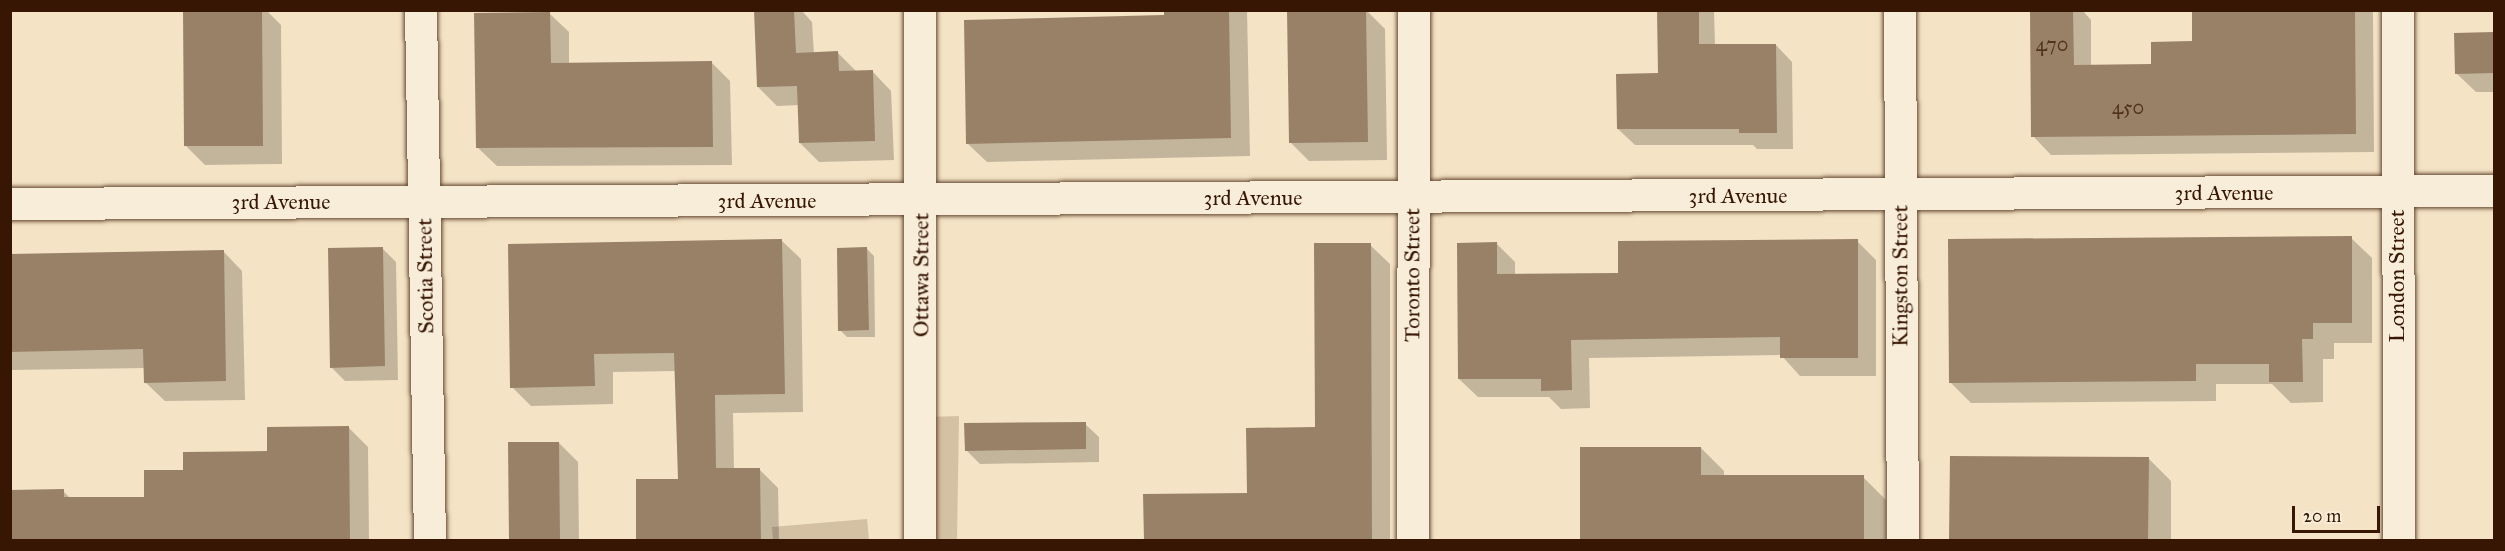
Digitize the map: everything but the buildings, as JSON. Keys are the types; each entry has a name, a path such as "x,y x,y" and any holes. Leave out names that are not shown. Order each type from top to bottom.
{"street":[{"name":"Scotia Street","path":"421,10 430,540"},
{"name":"Ottawa Street","path":"920,10 922,201 920,540"},
{"name":"Toronto Street","path":"1413,540 1414,10"},
{"name":"Kingston Street","path":"1900,10 1899,195 1903,540"},
{"name":"London Street","path":"2398,10 2399,540"},
{"name":"3rd Avenue","path":"10,204 2494,191"}],"shaded area":[{"path":"959,416 957,540 929,540 927,417"},
{"path":"867,519 869,540 773,540 772,527"}]}
